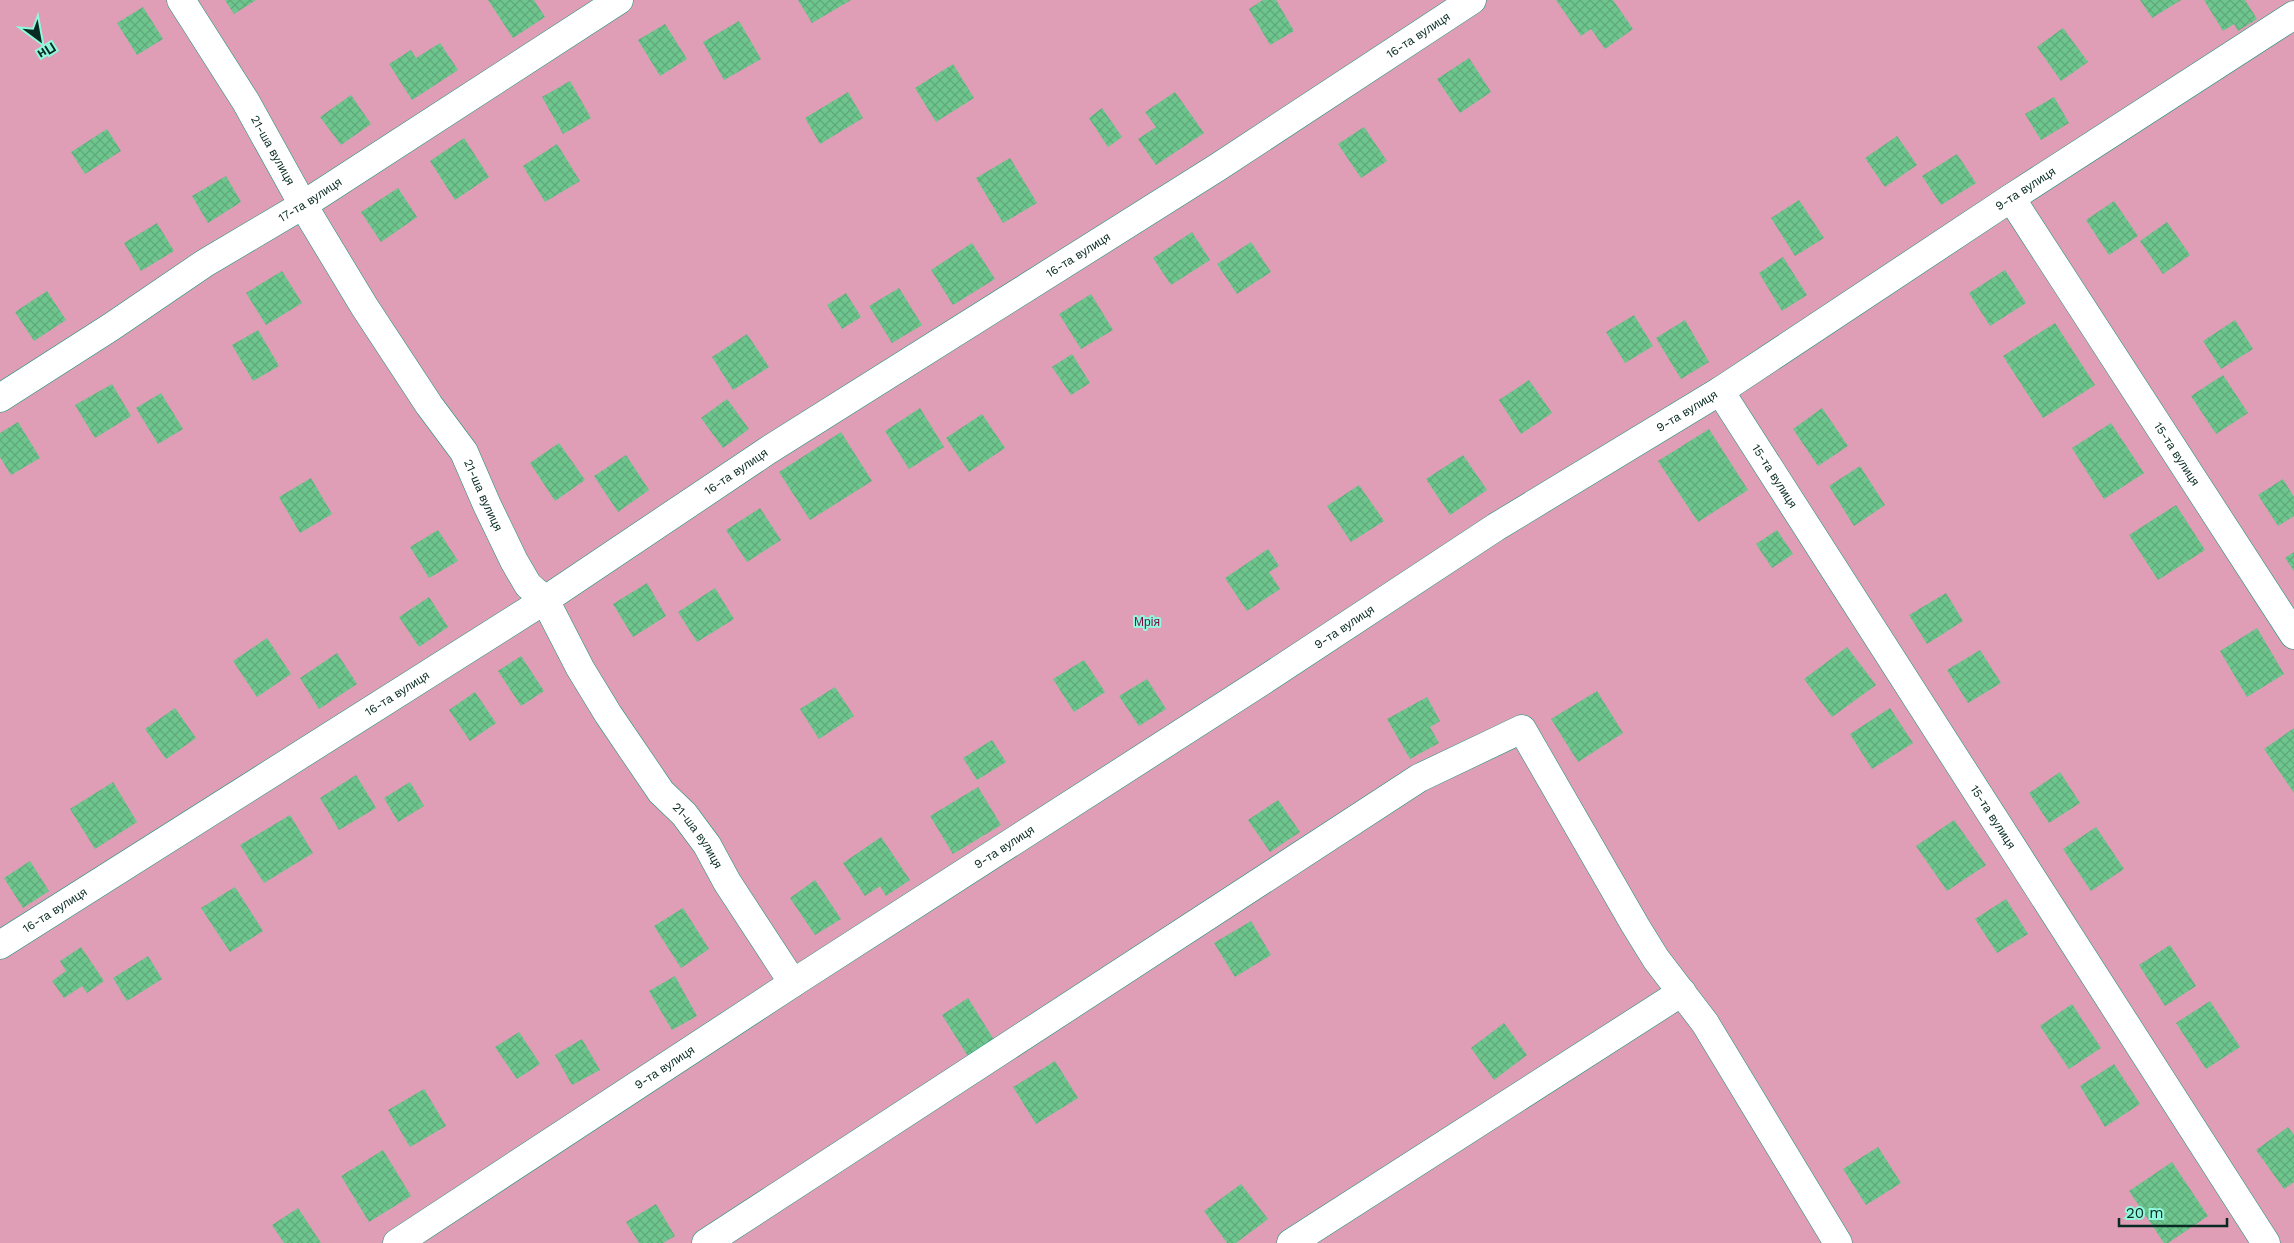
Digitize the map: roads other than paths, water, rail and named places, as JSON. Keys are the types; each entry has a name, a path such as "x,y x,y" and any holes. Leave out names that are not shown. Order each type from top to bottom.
{"street":[{"name":"21-ша вулиця","path":"181,0 246,102 303,206 364,306 429,405 464,452 514,561 528,585 545,600 580,668 613,722 661,792 684,814 707,844 727,882 794,983"},
{"name":"17-та вулиця","path":"0,398 111,327 205,263 303,206 619,0"},
{"name":"16-та вулиця","path":"0,945 545,600 767,451 1209,172 1472,0"},
{"name":"9-та вулиця","path":"397,1243 794,983 1259,684 1496,527 1720,391 2011,198 2294,15"},
{"name":"15-та вулиця","path":"2011,198 2294,635"},
{"name":"15-та вулиця","path":"1720,391 2266,1243"},
{"path":"706,1243 1419,778 1522,729 1635,925 1656,959 1705,1023 1838,1243"},
{"path":"1291,1243 1682,992"}],"park label":[{"name":"Мрія","path":"1147,622"}]}
